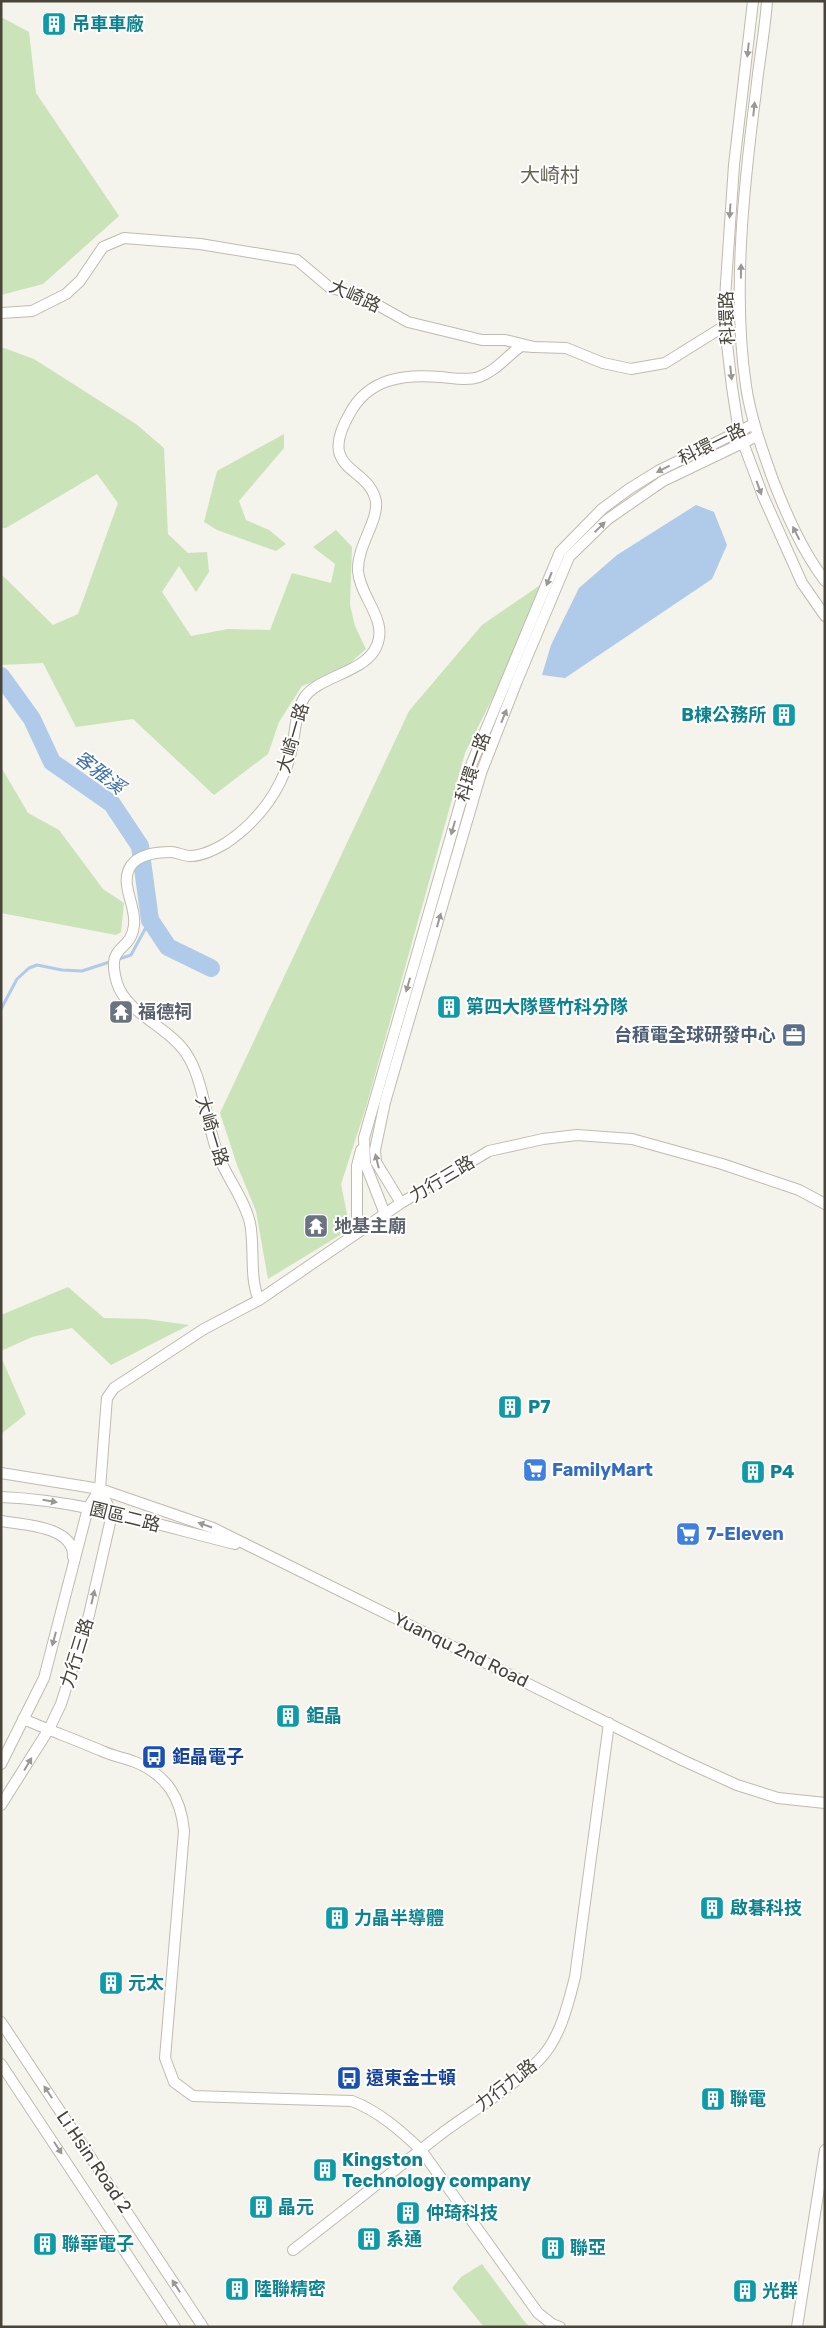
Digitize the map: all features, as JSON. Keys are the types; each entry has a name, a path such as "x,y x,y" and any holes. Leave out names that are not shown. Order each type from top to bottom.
{"street":[{"name":"科環路","path":"753,1 734,165 726,283 726,325 741,437 779,537 802,583 825,616"},
{"name":"科環路","path":"767,1 747,168 741,258 740,316 746,386 757,436 794,532 823,578"},
{"name":"大崎路","path":"1,313 32,311 66,294 80,281 104,247 124,238 200,244 296,260 329,287 365,298 408,322 482,340 505,340 534,346 566,348 602,363 631,369 665,363 726,325"},
{"name":"大崎一路","path":"260,1300 255,1288 253,1247 248,1215 217,1153 194,1068 188,1056 176,1041 134,1008 118,986 113,962 115,953 127,942 134,927 126,882 133,862 148,854 170,852 189,856 206,853 226,843 248,826 276,794 291,754 300,708 305,695 366,660 378,644 380,625 361,585 358,573 362,546 375,514 376,505 370,489 346,466 340,456 338,446 340,433 345,421 358,400 376,385 393,378 414,376 478,378 491,372 521,346 534,346"},
{"name":"科環一路","path":"401,1203 381,1174 376,1162 375,1150 385,1102 481,773 569,557 608,520 663,481 741,437 754,424"},
{"name":"科環一路","path":"385,1214 364,1163 362,1145 472,763 560,552 602,509 658,471 741,437 757,436"},
{"name":"力行三路","path":"1,1764 44,1678 88,1508 100,1489 107,1398 114,1388 204,1329 260,1300 401,1203 489,1151 543,1139 578,1135 632,1139 722,1164 799,1190 825,1204"},
{"path":"357,1233 357,1166 362,1145"},
{"name":"園區二路","path":"1,1473 100,1489"},
{"name":"力行三路","path":"1,1805 49,1729 61,1704 86,1624 112,1514 100,1489"},
{"name":"Yuanqu 2nd Road","path":"100,1489 213,1528 248,1547 682,1760 737,1785 778,1798 825,1803"},
{"name":"園區二路","path":"1,1497 33,1498 88,1508 248,1547"},
{"path":"1,1521 57,1532 71,1544 73,1552 71,1575"},
{"path":"23,1719 114,1756 135,1762 156,1773 172,1790 182,1812 184,1830 165,2058 174,2082 193,2096 352,2101 362,2105 397,2127 421,2150 538,2313 552,2324 560,2327"},
{"name":"力行九路","path":"293,2250 421,2150 513,2082 540,2059 553,2039 566,2011 575,1977 609,1723"},
{"name":"Li Hsin Road 2","path":"1,2022 203,2327"},
{"name":"Li Hsin Road 2","path":"1,2064 175,2327"},
{"path":"797,2327 824,2169 825,2150"}],"green space":[{"path":"1,17 29,32 36,93 119,216 43,284 1,295"},
{"path":"1,347 34,359 136,424 164,448 168,534 188,553 207,552 209,572 196,592 179,566 162,592 191,636 228,629 270,630 292,573 331,583 335,564 313,547 336,530 352,547 350,605 355,626 366,649 340,672 302,686 279,722 268,754 214,795 133,719 76,727 43,663 1,665 1,574 53,625 78,614 118,503 97,474 6,528 1,528"},
{"path":"284,434 284,448 239,501 246,520 269,530 286,544 276,551 217,530 204,522 217,471"},
{"path":"546,581 502,679 465,753 366,1107 341,1184 350,1229 268,1279 256,1211 237,1165 220,1113 409,711 482,625"},
{"path":"1,767 28,813 59,830 103,889 124,903 121,932 116,935 1,913"},
{"path":"68,1287 104,1318 146,1319 189,1325 111,1365 72,1328 32,1337 1,1351 1,1315"},
{"path":"1,1357 26,1414 1,1434"},
{"path":"482,2264 530,2327 484,2327 452,2288 461,2277"}],"water":[{"path":"696,505 714,512 727,545 712,579 565,678 542,675 551,645 579,588 617,555"}],"waterway":[{"name":"客雅溪","path":"1,676 32,719 52,762 112,804 140,846 150,920 168,947 211,968"},
{"path":"1,1009 17,979 29,968 37,965 62,970 82,971 131,955 150,920"}],"place":[{"name":"吊車車廠","path":"54,24"},
{"name":"B棟公務所","path":"784,715"},
{"name":"第四大隊暨竹科分隊","path":"449,1007"},
{"name":"福德祠","path":"121,1012"},
{"name":"台積電全球研發中心","path":"794,1035"},
{"name":"地基主廟","path":"316,1226"},
{"name":"P7","path":"510,1407"},
{"name":"FamilyMart","path":"535,1470"},
{"name":"P4","path":"753,1472"},
{"name":"7-Eleven","path":"688,1534"},
{"name":"鉅晶","path":"288,1716"},
{"name":"鉅晶電子","path":"154,1757"},
{"name":"啟碁科技","path":"712,1908"},
{"name":"力晶半導體","path":"337,1918"},
{"name":"元太","path":"111,1983"},
{"name":"遠東金士頓","path":"349,2078"},
{"name":"聯電","path":"713,2099"},
{"name":"Kingston Technology company","path":"325,2170"},
{"name":"晶元","path":"261,2207"},
{"name":"仲琦科技","path":"408,2213"},
{"name":"系通","path":"369,2239"},
{"name":"聯華電子","path":"45,2244"},
{"name":"聯亞","path":"553,2248"},
{"name":"陸聯精密","path":"237,2289"},
{"name":"光群","path":"745,2291"}],"district":[{"name":"大崎村","path":"550,175"}]}
